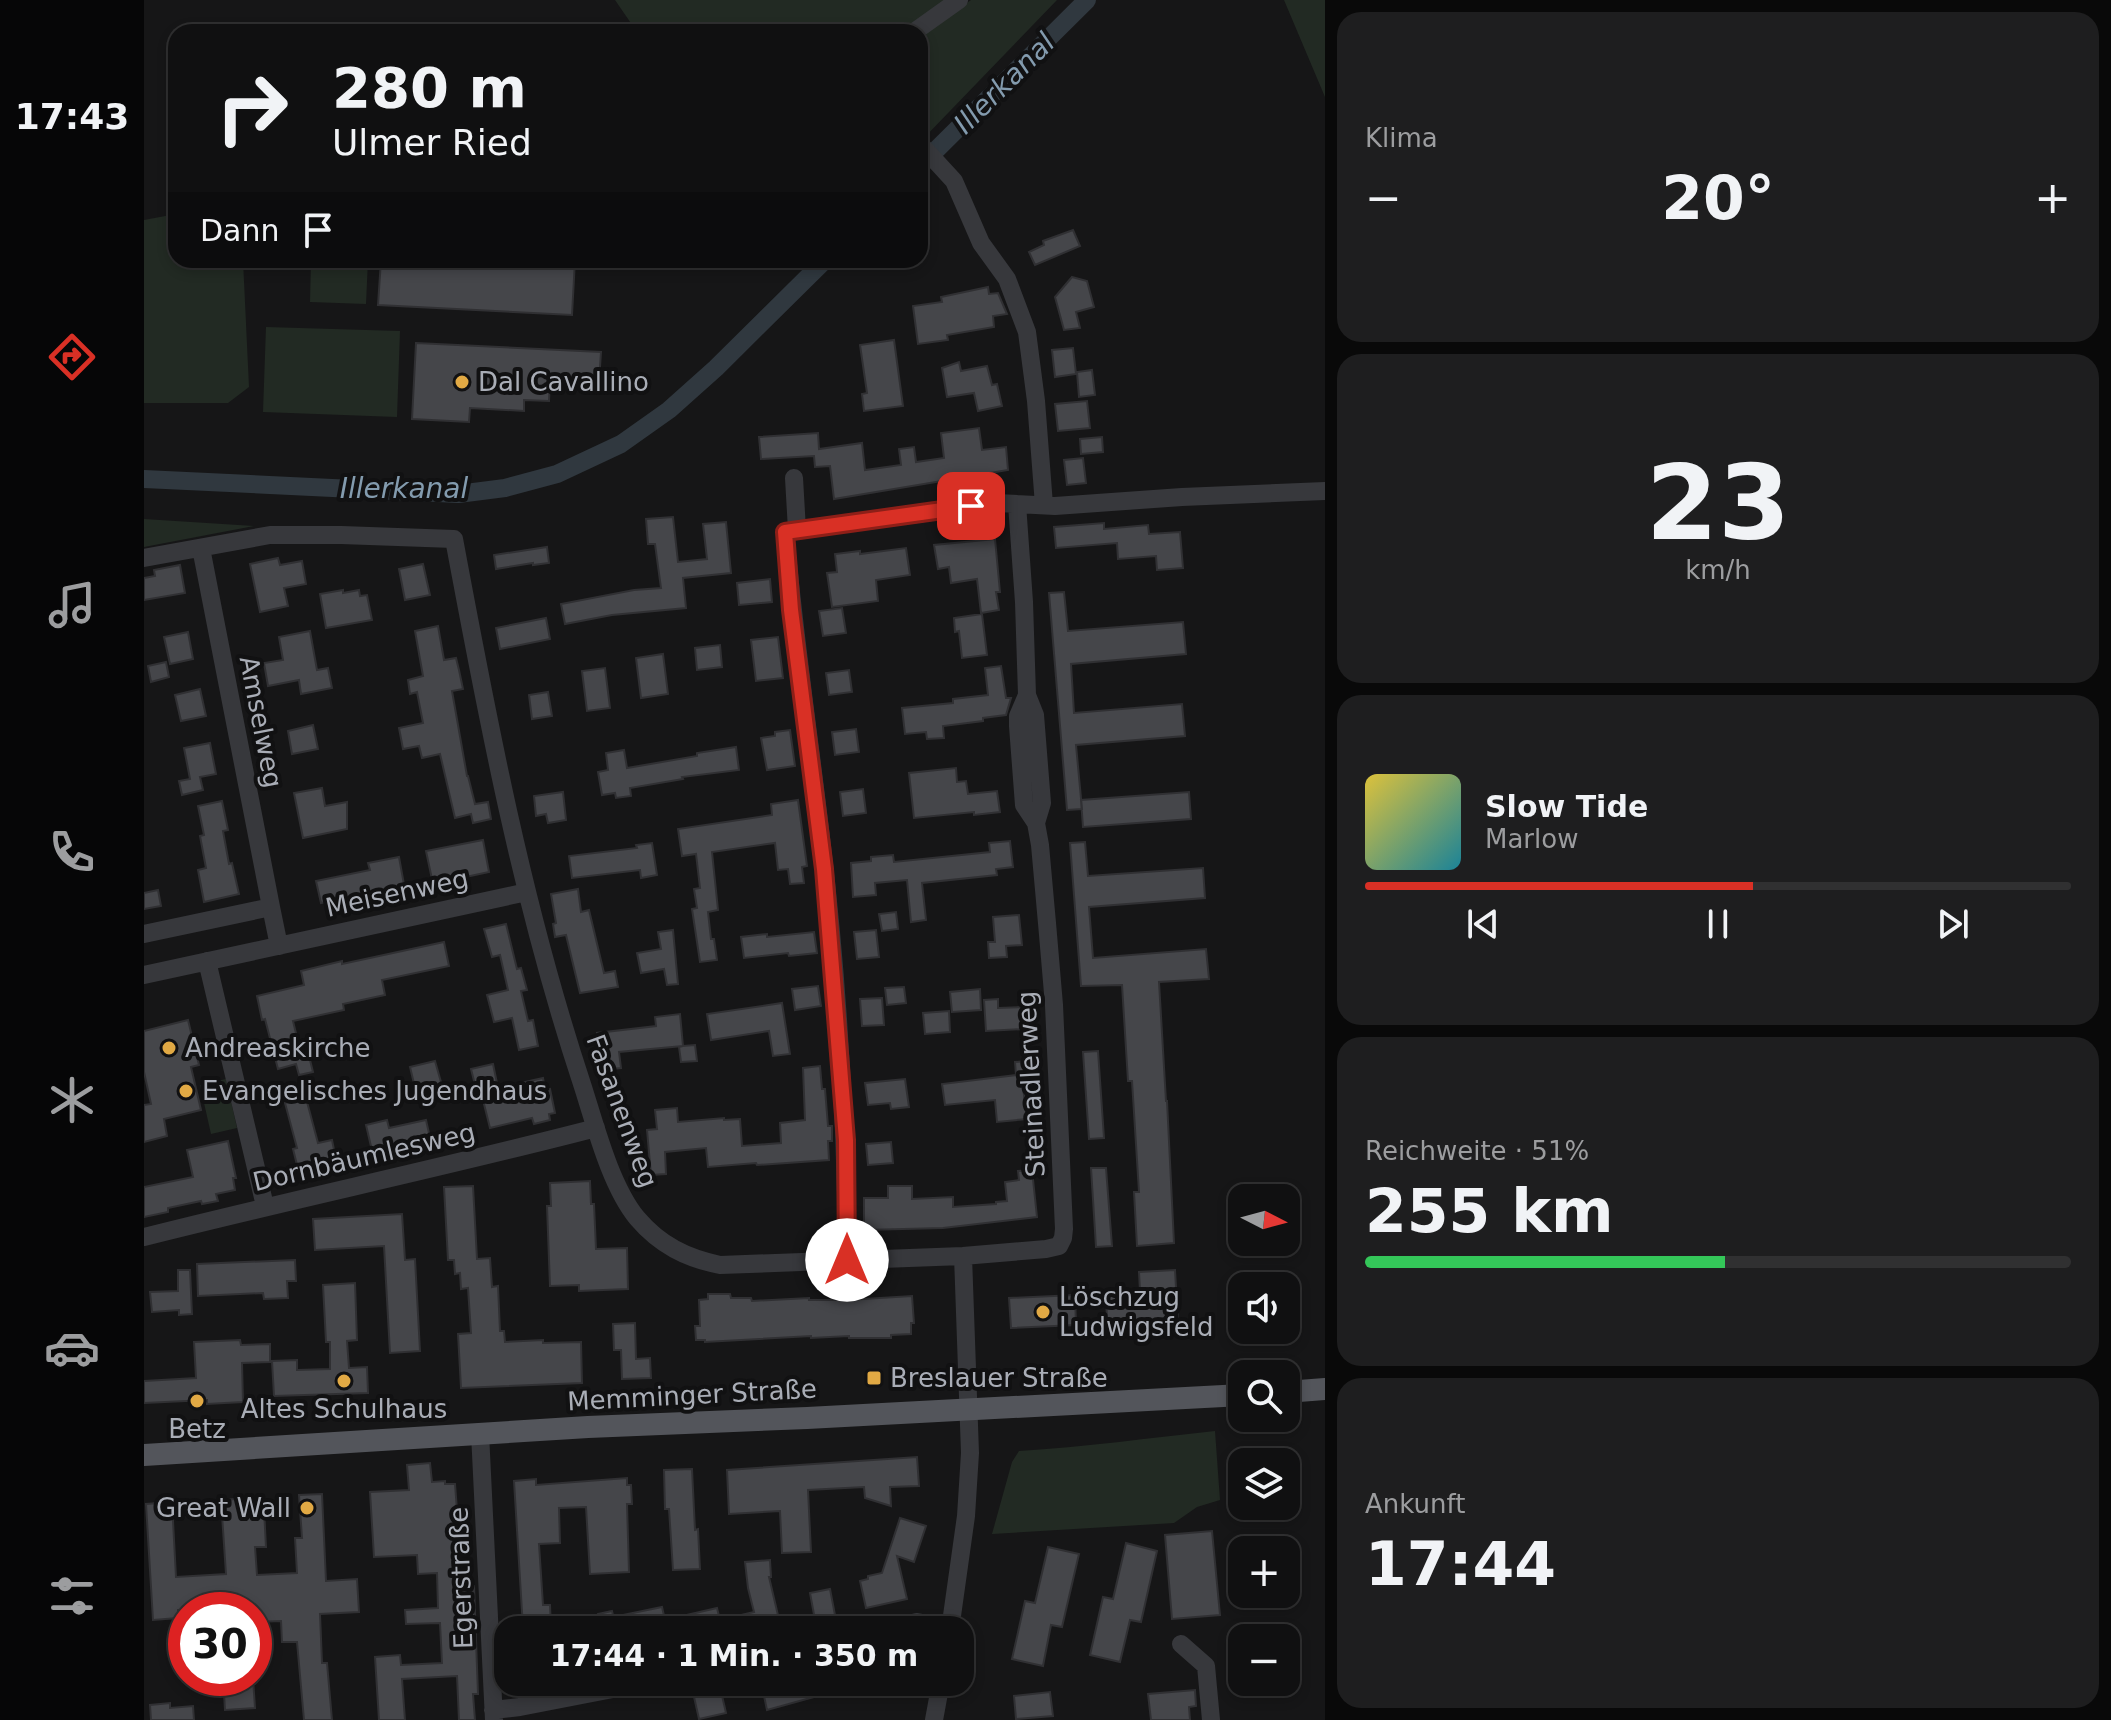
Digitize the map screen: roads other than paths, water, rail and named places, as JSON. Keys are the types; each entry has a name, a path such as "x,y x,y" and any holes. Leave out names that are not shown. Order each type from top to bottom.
{"main road":[{"path":"1300,1391 1325,1389"},
{"name":"Memminger Straße","path":"144,1455 480,1433 1228,1396"}],"street":[{"path":"925,24 959,0"},
{"path":"928,152 952,177 981,243 1004,274 1027,332 1044,505"},
{"path":"794,478 797,530"},
{"path":"847,1260 845,1126 824,860 791,610 785,532 984,504 1044,505 1325,491"},
{"name":"Steinadlerweg","path":"963,1256 1046,1249 1059,1246 1063,1238 1054,1005 1042,860 1036,823 1024,805 1018,726 1018,716 1027,695 1017,504"},
{"name":"Fasanenweg","path":"201,548 270,535 454,539 478,672 527,892 561,1021 618,1186 636,1217 663,1243 700,1261 720,1265 963,1256"},
{"path":"144,558 201,548"},
{"name":"Amselweg","path":"201,548 271,907"},
{"name":"Meisenweg","path":"144,975 527,892"},
{"path":"144,934 271,907 279,946"},
{"path":"207,961 265,1206"},
{"name":"Dornbäumlesweg","path":"144,1237 265,1206 482,1158 596,1128"},
{"path":"952,1616 966,1516 970,1453 963,1256"},
{"name":"Egerstraße","path":"480,1433 494,1715"},
{"path":"1181,1644 1206,1666 1211,1720"},
{"path":"494,1715 577,1696"},
{"path":"934,1720 938,1696"}],"waterway":[{"name":"Illerkanal","path":"928,158 1087,0"},
{"name":"Illerkanal","path":"144,479 458,494 505,488 557,474 621,444 669,410 817,268"}],"place":[{"name":"Dal Cavallino","path":"462,382"},
{"name":"Andreaskirche","path":"169,1048"},
{"name":"Evangelisches Jugendhaus","path":"186,1091"},
{"name":"Löschzug Ludwigsfeld","path":"1043,1312"},
{"name":"Breslauer Straße","path":"874,1378"},
{"name":"Altes Schulhaus","path":"344,1381"},
{"name":"Betz","path":"197,1401"},
{"name":"Great Wall","path":"307,1508"}]}
